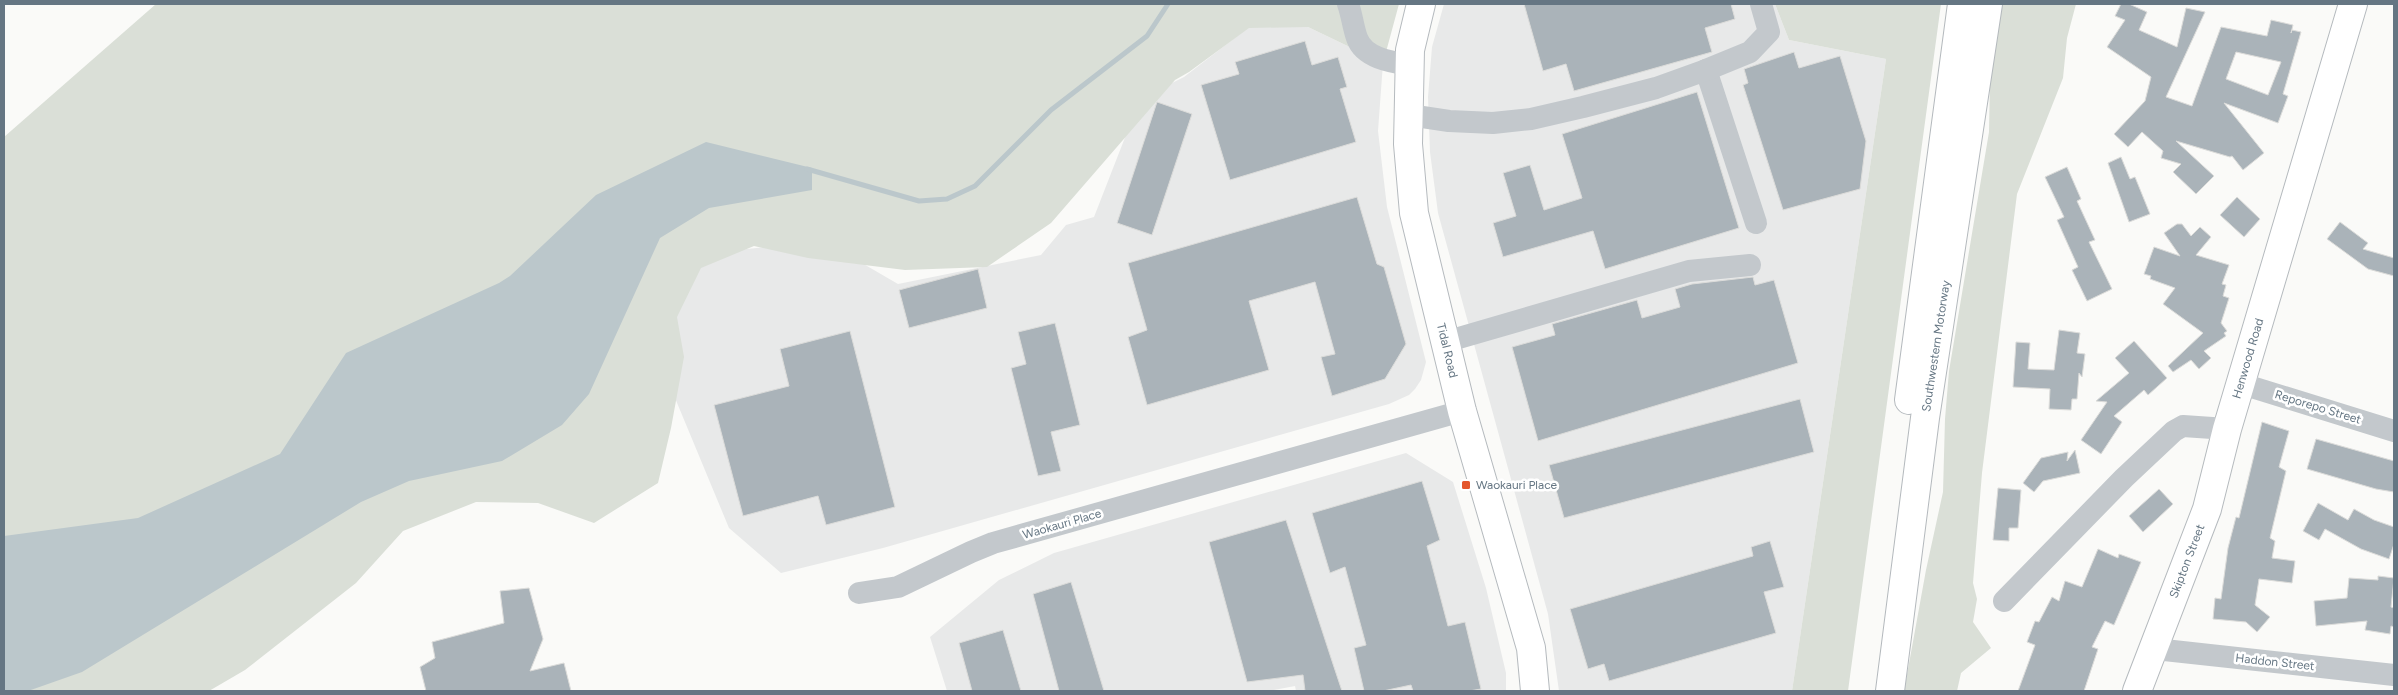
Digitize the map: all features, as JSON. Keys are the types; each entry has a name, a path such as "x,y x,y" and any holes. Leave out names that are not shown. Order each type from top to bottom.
{"main road":[{"name":"Tidal Road","path":"1421,4 1410,50 1408,144 1414,214 1462,411 1524,620 1531,648 1535,691"},
{"name":"Southwestern Motorway","path":"1871,691 1962,4"},
{"name":"Southwestern Motorway","path":"1890,691 1925,418 1988,4"},
{"name":"Henwood Road","path":"2228,429 2353,4"},
{"name":"Skipton Street","path":"2137,691 2155,649 2207,509 2228,429"}],"street":[{"path":"1348,4 1358,41 1364,48 1380,58 1410,66"},
{"path":"1409,115 1449,122 1493,123 1531,119 1656,88 1750,52 1769,32 1761,4"},
{"path":"1706,70 1756,223"},
{"path":"1444,342 1689,271 1750,265"},
{"name":"Reporepo Street","path":"2242,384 2394,431"},
{"name":"Waokauri Place","path":"859,593 898,587 994,543 1462,411"},
{"path":"2004,601 2124,478 2174,431 2183,426 2228,429"},
{"name":"Haddon Street","path":"2155,649 2394,676"}],"shaded area":[{"path":"156,4 1399,4 1383,63 1308,27 1249,28 1189,72 1175,80 1051,223 987,267 905,270 808,258 754,246 701,268 677,317 684,357 671,428 658,483 594,523 538,503 476,502 403,531 356,583 245,670 209,691 4,691 4,137"},
{"path":"1444,4 1775,4 1789,40 1886,59 1792,691 1559,691 1548,614 1438,213 1430,152 1428,97 1432,47"},
{"path":"1775,4 1941,4 1848,691 1792,691 1886,59 1789,40"},
{"path":"2001,4 2076,4 2067,38 2063,78 2017,194 1982,473 1973,583 1977,599 1973,622 1991,648 1961,673 1957,691 1904,691 1926,570 1943,492 1945,419 1949,371 1989,132 1990,79"},
{"path":"1249,27 1308,27 1383,63 1378,131 1387,207 1426,362 1421,380 1409,395 1389,404 883,548 781,573 729,528 653,345 678,256 824,241 898,284 1041,255 1066,225 1094,217 1140,99 1184,77"},
{"path":"706,142 812,168 812,190 709,208 660,238 589,394 562,425 502,461 409,481 361,502 82,672 28,691 4,691 4,536 138,518 280,454 346,353 499,283 510,276 596,195"},
{"path":"1406,453 1453,482 1486,588 1506,673 1506,691 1296,691 1295,686 1269,691 947,691 930,637 999,580 1054,553"}],"building":[{"path":"1524,4 1731,4 1735,19 1705,28 1712,52 1574,91 1566,64 1543,71"},
{"path":"2121,4 2129,4 2147,12 2139,30 2177,47 2186,8 2205,12 2166,97 2192,106 2221,27 2267,36 2271,20 2293,25 2291,33 2292,30 2301,32 2283,94 2288,96 2278,123 2224,103 2264,153 2243,170 2232,156 2176,141 2214,176 2196,194 2173,172 2181,164 2161,158 2163,151 2142,132 2128,147 2114,134 2145,101 2151,77 2107,47 2125,20 2115,16","holes":["2236,52 2281,62 2268,95 2226,79"]},
{"path":"1305,41 1312,65 1338,57 1347,87 1340,89 1356,142 1230,180 1201,85 1239,74 1235,62"},
{"path":"1794,52 1799,68 1840,56 1866,141 1860,189 1783,210 1743,85 1748,83 1744,69"},
{"path":"1697,92 1739,228 1605,269 1593,231 1503,257 1493,223 1516,216 1503,173 1530,165 1544,210 1582,198 1562,134"},
{"path":"1157,102 1192,114 1152,235 1117,223"},
{"path":"2121,157 2130,179 2135,177 2150,214 2129,222 2108,163"},
{"path":"2067,167 2081,199 2077,201 2095,240 2089,242 2112,289 2087,301 2072,270 2078,267 2057,220 2064,217 2045,177"},
{"path":"1357,197 1377,264 1384,267 1406,344 1385,379 1332,396 1321,357 1335,354 1315,282 1249,301 1269,370 1147,405 1128,337 1147,330 1128,263"},
{"path":"2237,197 2260,219 2244,237 2220,215"},
{"path":"2340,222 2368,243 2363,249 2394,258 2394,276 2368,269 2327,239"},
{"path":"2177,224 2182,224 2191,236 2200,227 2211,237 2196,255 2229,265 2222,284 2226,285 2223,296 2229,298 2221,323 2227,331 2224,333 2226,336 2204,351 2211,358 2199,369 2191,360 2173,372 2168,366 2203,333 2163,304 2175,288 2150,279 2151,276 2144,274 2154,247 2180,256 2164,233"},
{"path":"978,269 987,308 909,328 899,290"},
{"path":"1753,277 1755,285 1774,280 1798,363 1538,441 1512,347 1555,335 1552,324 1637,300 1642,318 1680,307 1675,289 1692,284"},
{"path":"1055,323 1080,425 1051,432 1061,471 1038,476 1011,368 1026,364 1018,332"},
{"path":"2059,330 2080,333 2077,353 2085,354 2082,377 2079,373 2077,399 2072,399 2071,410 2049,409 2050,389 2013,387 2016,342 2030,343 2028,369 2054,370"},
{"path":"850,331 895,507 826,525 818,496 743,516 714,405 789,386 780,349"},
{"path":"2134,341 2167,378 2148,395 2144,390 2114,416 2122,422 2101,454 2081,440 2107,402 2096,401 2129,373 2115,358"},
{"path":"1800,399 1814,452 1564,518 1549,465"},
{"path":"2262,422 2289,431 2279,467 2286,471 2270,538 2275,541 2272,558 2295,561 2292,583 2259,579 2255,605 2270,617 2257,632 2246,622 2213,619 2215,598 2221,599 2228,548 2236,517 2239,518"},
{"path":"2316,439 2394,461 2394,492 2376,489 2307,469"},
{"path":"2075,450 2080,473 2043,481 2034,492 2023,483 2041,458 2068,452 2067,461"},
{"path":"1422,481 1440,540 1427,546 1448,626 1465,622 1481,689 1469,691 1413,691 1411,685 1383,691 1364,691 1354,648 1366,645 1345,567 1330,573 1312,513"},
{"path":"1998,488 2021,490 2018,528 2009,528 2009,541 1993,540"},
{"path":"2159,489 2173,504 2143,532 2129,516"},
{"path":"2318,503 2348,520 2354,509 2374,520 2394,527 2394,544 2389,559 2361,549 2325,529 2319,540 2303,531"},
{"path":"1286,520 1342,691 1305,691 1303,675 1247,682 1209,542"},
{"path":"1770,541 1784,587 1764,592 1776,633 1609,681 1604,664 1588,669 1570,609 1753,556 1751,547"},
{"path":"2098,549 2118,558 2119,554 2141,562 2114,625 2105,621 2092,647 2098,649 2084,691 2018,691 2035,645 2027,642 2035,621 2039,622 2052,597 2059,601 2065,581 2082,587"},
{"path":"2378,576 2394,578 2391,607 2394,608 2394,627 2391,626 2390,634 2365,630 2367,621 2316,626 2314,601 2347,598 2349,578 2378,580"},
{"path":"1071,582 1104,691 1059,691 1033,594"},
{"path":"529,588 543,639 530,671 564,663 571,691 426,691 420,667 435,658 432,642 504,623 500,591"},
{"path":"1003,630 1021,691 972,691 959,643"}],"waterway":[{"path":"807,169 919,201 947,199 975,186 1051,110 1147,36 1168,4"}],"place":[{"name":"Waokauri Place","path":"1466,485"}]}
